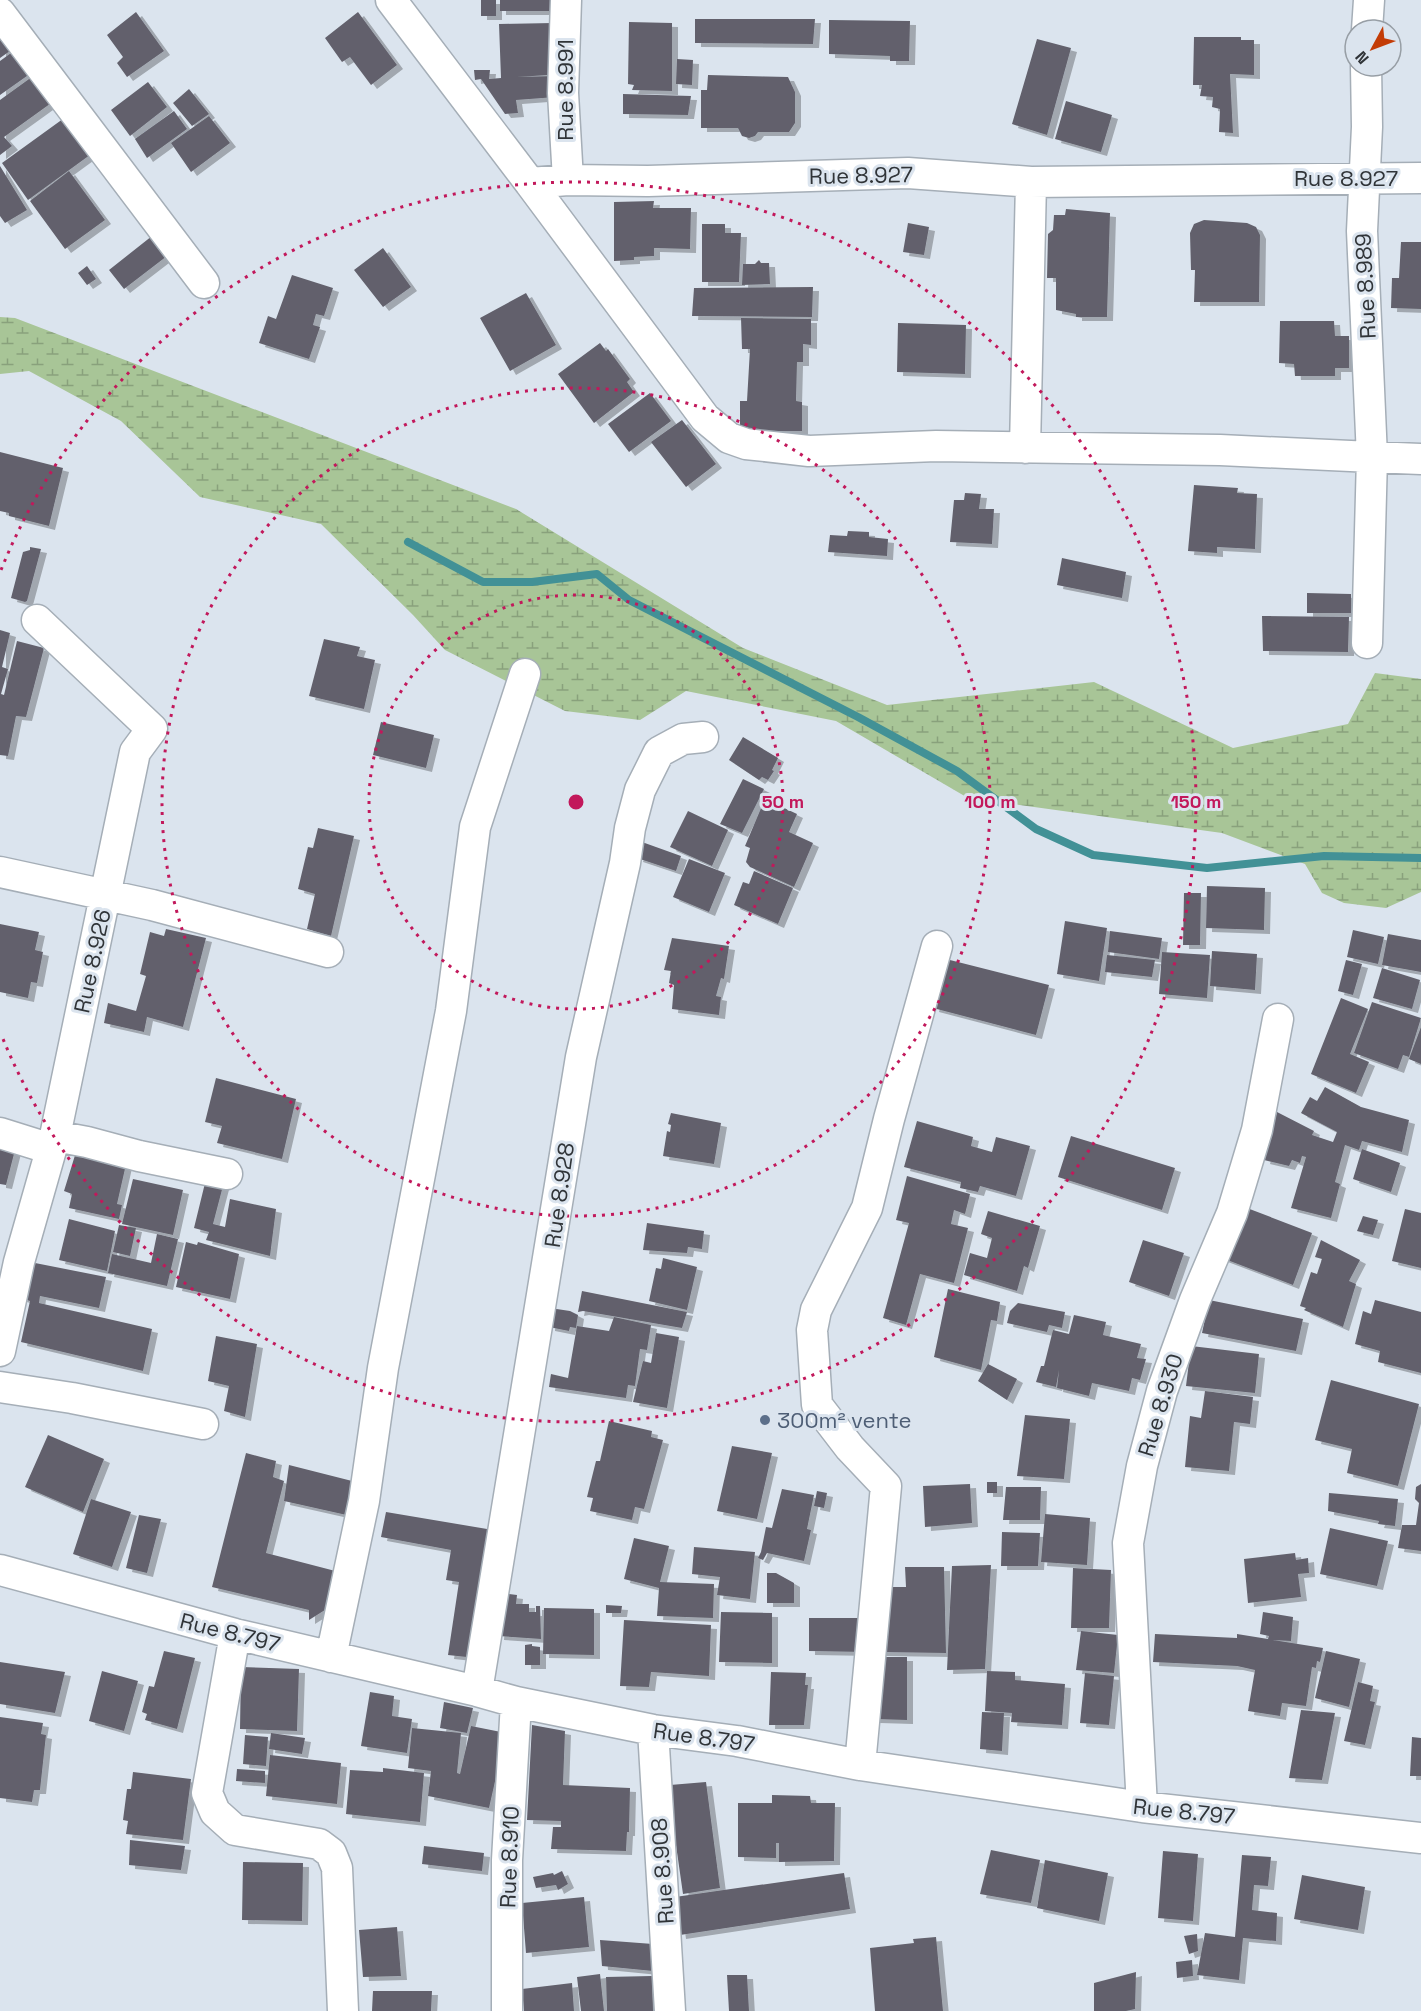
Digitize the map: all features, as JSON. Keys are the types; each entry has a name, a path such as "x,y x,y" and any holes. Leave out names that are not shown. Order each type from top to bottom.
{"street":[{"path":"391,0 705,418 729,438 746,444 809,452 936,446 1024,447 1220,450 1421,459"},
{"name":"Rue 8.991","path":"566,0 563,93 568,180"},
{"path":"1368,18 1369,0"},
{"path":"0,13 204,283"},
{"name":"Rue 8.989","path":"1366,78 1367,127 1362,231 1372,457 1367,643"},
{"name":"Rue 8.927","path":"530,183 568,180 648,181 908,173 1031,182 1421,178"},
{"path":"1024,447 1031,182"},
{"name":"Rue 8.926","path":"0,1351 19,1262 53,1142 135,752 152,729 37,620"},
{"path":"331,1657 364,1501 383,1368 451,1011 476,827 525,674"},
{"name":"Rue 8.928","path":"477,1691 579,1068 625,863 630,828 640,790 659,752 683,739 703,737"},
{"path":"0,872 106,894 328,952"},
{"path":"860,1765 886,1486 850,1448 817,1405 812,1330 816,1310 867,1208 937,946"},
{"name":"Rue 8.930","path":"1142,1807 1128,1543 1142,1466 1161,1391 1195,1300 1232,1213 1257,1130 1278,1019"},
{"path":"0,1133 53,1142 87,1142 139,1156 227,1174"},
{"path":"0,1387 72,1398 203,1424"},
{"name":"Rue 8.797","path":"0,1570 235,1634 516,1702 653,1730 737,1741 860,1765 1142,1807 1421,1838"},
{"path":"235,1634 207,1793 215,1812 235,1830 319,1845 331,1853 337,1868 343,2011"},
{"name":"Rue 8.910","path":"507,2011 507,1860 516,1702"},
{"name":"Rue 8.908","path":"653,1730 670,2011"}],"green space":[{"path":"0,317 15,318 516,509 743,648 887,705 1094,682 1233,748 1348,724 1375,673 1421,679 1421,892 1386,908 1344,903 1322,893 1305,864 1222,833 968,798 836,721 686,691 640,720 565,711 445,650 321,524 200,497 121,421 29,371 0,374"}],"building":[{"path":"481,0 496,0 496,16 481,16"},
{"path":"500,0 557,0 561,16 549,17 549,11 500,11"},
{"path":"136,12 164,51 127,77 117,63 123,57 107,35"},
{"path":"358,12 397,65 371,85 350,57 342,62 325,38"},
{"path":"695,19 815,19 813,44 695,43"},
{"path":"829,20 910,21 909,61 890,61 890,56 829,54"},
{"path":"0,22 17,46 0,58"},
{"path":"629,22 672,23 672,91 632,90 634,85 628,84"},
{"path":"553,23 554,52 548,54 548,75 517,77 556,76 556,97 516,100 518,113 505,114 481,79 475,80 474,70 490,70 489,79 501,78 499,24"},
{"path":"1194,37 1241,37 1241,40 1254,40 1254,75 1230,74 1233,133 1219,132 1220,109 1212,107 1213,97 1200,96 1202,85 1193,85"},
{"path":"1037,39 1071,48 1047,135 1012,124"},
{"path":"18,48 34,71 0,95 0,61"},
{"path":"677,59 693,60 692,85 676,84"},
{"path":"36,74 54,101 4,137 12,146 0,155 0,100"},
{"path":"708,75 788,77 795,92 795,123 789,132 758,132 749,138 742,136 738,128 701,128 701,90 707,90"},
{"path":"148,82 167,107 130,136 111,110"},
{"path":"189,89 209,114 192,126 173,103"},
{"path":"623,94 691,96 688,115 623,114"},
{"path":"1066,101 1112,115 1101,152 1055,139"},
{"path":"174,111 187,129 147,158 135,139"},
{"path":"67,116 94,152 28,200 2,163"},
{"path":"209,116 230,143 191,172 171,143"},
{"path":"0,166 27,210 5,223 0,216"},
{"path":"69,171 105,220 65,249 30,201"},
{"path":"654,201 653,208 691,208 690,249 654,248 654,256 614,261 614,202"},
{"path":"1066,209 1110,213 1107,317 1076,317 1076,314 1056,310 1056,278 1047,278 1048,234 1053,230 1054,215 1065,215"},
{"path":"1204,220 1247,223 1256,227 1260,235 1259,302 1194,302 1195,270 1191,270 1190,233 1194,224"},
{"path":"908,223 929,227 924,255 903,252"},
{"path":"702,224 725,224 725,233 741,233 739,282 702,282"},
{"path":"152,236 167,256 124,289 109,270"},
{"path":"1401,242 1421,242 1421,309 1391,308 1392,278 1399,278"},
{"path":"383,248 411,287 383,307 354,270"},
{"path":"759,260 761,263 769,263 770,284 742,285 743,264 755,264"},
{"path":"87,266 96,279 87,285 78,273"},
{"path":"292,275 333,288 324,316 316,314 313,325 320,327 309,359 259,343 268,316 276,319"},
{"path":"813,287 812,317 692,316 694,288"},
{"path":"526,293 556,345 510,371 480,318"},
{"path":"741,318 811,319 811,345 803,344 803,362 797,362 796,401 802,402 802,431 740,431 740,401 747,401 750,349 742,349"},
{"path":"1280,321 1334,321 1335,336 1349,336 1349,368 1335,368 1335,376 1295,376 1294,364 1279,363"},
{"path":"898,323 966,325 965,374 897,372"},
{"path":"600,343 606,351 608,349 630,379 627,382 634,392 594,423 558,374"},
{"path":"650,393 671,421 629,452 608,424"},
{"path":"682,420 716,464 686,487 651,442"},
{"path":"0,452 63,468 49,526 9,516 9,513 0,511"},
{"path":"1194,485 1238,488 1237,493 1257,494 1255,549 1217,547 1217,553 1188,551"},
{"path":"965,493 981,494 979,509 994,509 992,544 950,542 954,500 964,500"},
{"path":"848,531 869,532 869,537 888,539 887,556 828,552 830,535 847,536"},
{"path":"30,547 41,549 25,602 11,598 23,552 30,550"},
{"path":"1062,558 1126,572 1122,598 1057,585"},
{"path":"1307,593 1351,594 1351,613 1307,613"},
{"path":"1262,616 1349,617 1348,652 1263,651"},
{"path":"0,630 10,633 2,667 8,669 1,694 4,695 17,641 44,648 26,717 16,716 8,756 0,755"},
{"path":"324,639 360,647 357,656 375,660 364,709 309,696"},
{"path":"381,722 434,735 426,768 373,755"},
{"path":"743,737 778,758 768,780 762,777 759,780 729,760"},
{"path":"743,779 764,789 742,833 720,824"},
{"path":"765,799 797,814 789,832 813,843 794,887 750,867 746,862 750,848 745,846"},
{"path":"688,811 728,830 712,866 670,847"},
{"path":"318,828 354,836 331,936 307,929 315,894 298,889 308,847 313,848"},
{"path":"642,842 681,856 676,871 637,858"},
{"path":"689,859 725,873 709,912 673,897"},
{"path":"754,871 793,888 778,924 734,905 743,882 749,884"},
{"path":"1207,886 1265,888 1264,930 1206,928"},
{"path":"1184,893 1201,893 1200,945 1183,945"},
{"path":"1065,921 1107,928 1099,981 1057,974"},
{"path":"0,924 39,932 35,950 43,952 37,983 31,982 28,998 0,992"},
{"path":"166,929 206,938 183,1027 147,1017 144,1032 104,1023 108,1003 136,1011 146,976 140,974 150,932 164,936"},
{"path":"1353,930 1384,937 1378,964 1347,957"},
{"path":"1110,931 1162,938 1159,959 1108,952"},
{"path":"1388,934 1421,940 1421,972 1382,965"},
{"path":"672,938 729,946 724,979 721,978 716,996 721,997 719,1015 672,1009 674,985 669,983 671,971 664,970"},
{"path":"1212,951 1257,954 1255,990 1210,986"},
{"path":"1162,952 1210,955 1207,998 1159,994"},
{"path":"1107,955 1155,960 1152,977 1105,972"},
{"path":"946,959 1049,985 1036,1035 933,1008"},
{"path":"1346,960 1362,964 1353,995 1338,991"},
{"path":"1382,968 1420,980 1412,1009 1373,998"},
{"path":"1341,998 1368,1009 1350,1054 1369,1062 1356,1093 1311,1074"},
{"path":"1372,1002 1421,1018 1409,1057 1403,1055 1398,1069 1354,1053"},
{"path":"1421,1027 1421,1064 1409,1059"},
{"path":"216,1078 296,1099 282,1159 217,1143 222,1126 205,1122"},
{"path":"1325,1087 1361,1107 1409,1120 1402,1152 1362,1141 1359,1150 1345,1145 1335,1182 1340,1184 1331,1218 1291,1208 1306,1157 1302,1156 1300,1163 1292,1160 1289,1166 1264,1160 1277,1112 1314,1131 1312,1135 1333,1142 1337,1132 1301,1113 1310,1097 1317,1101"},
{"path":"671,1113 721,1123 714,1164 663,1156 667,1131 670,1132 671,1125 668,1124"},
{"path":"917,1121 973,1137 971,1146 992,1152 996,1137 1030,1146 1016,1196 980,1186 978,1192 960,1188 961,1182 904,1167"},
{"path":"1071,1136 1175,1168 1162,1210 1058,1177"},
{"path":"0,1146 15,1150 6,1185 0,1184"},
{"path":"1362,1149 1400,1163 1391,1192 1353,1179"},
{"path":"76,1152 127,1160 117,1204 122,1205 119,1219 69,1208 72,1194 64,1191"},
{"path":"907,1176 970,1194 965,1214 954,1210 951,1224 968,1228 954,1283 920,1274 906,1325 883,1318 909,1223 896,1220"},
{"path":"133,1179 183,1190 173,1235 122,1224"},
{"path":"206,1179 224,1182 213,1224 225,1227 230,1199 276,1209 270,1256 206,1240 209,1232 194,1228"},
{"path":"1247,1208 1312,1233 1293,1285 1222,1258"},
{"path":"1405,1209 1421,1213 1421,1268 1392,1261"},
{"path":"988,1211 1040,1226 1028,1268 1024,1266 1017,1291 964,1275 970,1253 987,1258 992,1238 981,1234"},
{"path":"1363,1216 1378,1220 1373,1235 1357,1231"},
{"path":"69,1219 115,1231 107,1271 59,1260"},
{"path":"647,1223 704,1231 702,1249 688,1247 687,1253 643,1250"},
{"path":"119,1225 136,1228 130,1256 113,1252"},
{"path":"157,1234 178,1239 167,1286 108,1273 112,1254 151,1263"},
{"path":"1143,1240 1184,1253 1169,1296 1129,1282"},
{"path":"1321,1240 1360,1260 1349,1281 1356,1284 1343,1327 1304,1310 1306,1308 1300,1306 1311,1272 1317,1274 1322,1259 1315,1257"},
{"path":"186,1242 197,1245 198,1242 239,1254 230,1299 176,1287"},
{"path":"663,1258 697,1267 687,1310 649,1301 656,1268 661,1269"},
{"path":"30,1262 106,1277 99,1308 40,1296 39,1303 152,1329 143,1371 21,1342 30,1301 21,1298"},
{"path":"948,1289 1000,1302 997,1321 991,1320 981,1370 934,1357"},
{"path":"582,1291 687,1312 682,1328 578,1312"},
{"path":"1209,1300 1303,1319 1296,1351 1202,1333"},
{"path":"1375,1300 1421,1312 1421,1373 1378,1362 1380,1351 1355,1344 1363,1311 1371,1314"},
{"path":"1018,1303 1065,1312 1062,1328 1049,1325 1047,1332 1007,1323 1010,1311"},
{"path":"550,1308 570,1311 578,1315 576,1328 570,1327 569,1331 549,1327"},
{"path":"1074,1315 1106,1322 1103,1335 1141,1344 1137,1358 1146,1359 1140,1380 1132,1378 1129,1391 1092,1383 1089,1396 1057,1388 1059,1370 1056,1387 1036,1382 1041,1366 1044,1366 1053,1330 1069,1334"},
{"path":"614,1317 651,1325 647,1350 640,1349 635,1386 628,1385 626,1398 549,1387 551,1374 568,1378 577,1326 609,1331"},
{"path":"656,1333 679,1337 667,1408 633,1402 643,1361 651,1363"},
{"path":"216,1336 257,1344 245,1417 224,1411 229,1386 208,1381"},
{"path":"1191,1346 1259,1354 1255,1393 1186,1386"},
{"path":"988,1364 1017,1379 1007,1400 978,1381"},
{"path":"1331,1380 1419,1404 1398,1486 1347,1473 1352,1449 1315,1440"},
{"path":"1205,1391 1253,1397 1250,1424 1234,1422 1229,1471 1185,1467 1190,1416 1201,1418"},
{"path":"1025,1415 1070,1419 1064,1479 1017,1476"},
{"path":"609,1421 652,1431 651,1437 663,1440 644,1509 635,1507 632,1520 590,1511 593,1498 587,1497 596,1461 600,1461"},
{"path":"48,1435 104,1459 83,1512 25,1487"},
{"path":"732,1446 772,1453 757,1519 717,1511"},
{"path":"246,1453 276,1461 273,1477 284,1481 266,1553 343,1573 336,1603 309,1620 309,1610 212,1587"},
{"path":"289,1465 356,1482 351,1516 284,1501"},
{"path":"987,1482 997,1482 997,1493 987,1493"},
{"path":"970,1484 972,1523 925,1527 923,1486"},
{"path":"1421,1484 1421,1551 1398,1548 1402,1525 1416,1525 1419,1503 1415,1499 1416,1487"},
{"path":"1006,1487 1041,1487 1040,1520 1003,1520"},
{"path":"782,1489 814,1495 807,1529 811,1530 804,1561 767,1553 763,1560 758,1558 766,1527 772,1528"},
{"path":"817,1491 827,1493 824,1508 814,1506"},
{"path":"1329,1493 1398,1499 1395,1526 1328,1511"},
{"path":"91,1499 131,1512 112,1567 73,1554"},
{"path":"386,1512 493,1530 476,1658 448,1655 459,1582 446,1580 451,1550 381,1537"},
{"path":"1045,1514 1090,1518 1087,1565 1041,1562"},
{"path":"139,1515 161,1519 147,1573 126,1568"},
{"path":"1330,1528 1388,1541 1377,1586 1320,1574"},
{"path":"1002,1532 1040,1533 1038,1566 1001,1566"},
{"path":"634,1538 669,1546 660,1582 714,1584 713,1618 657,1616 659,1588 624,1579"},
{"path":"694,1547 755,1552 750,1599 717,1595 720,1577 692,1574"},
{"path":"1295,1553 1296,1560 1308,1558 1309,1573 1298,1574 1301,1597 1248,1603 1244,1559"},
{"path":"991,1565 985,1669 947,1670 952,1566"},
{"path":"905,1567 944,1567 946,1653 880,1652 881,1587 906,1587"},
{"path":"1073,1568 1111,1570 1109,1628 1071,1628"},
{"path":"767,1573 776,1573 794,1583 794,1603 767,1603"},
{"path":"501,1593 517,1595 516,1604 529,1604 529,1612 536,1612 536,1606 540,1606 541,1639 498,1636"},
{"path":"606,1605 622,1606 621,1613 606,1613"},
{"path":"544,1608 594,1609 594,1655 543,1654"},
{"path":"721,1612 772,1613 772,1663 719,1662"},
{"path":"1263,1612 1293,1617 1291,1641 1273,1640 1323,1648 1320,1662 1317,1661 1316,1668 1312,1667 1306,1706 1282,1703 1280,1716 1248,1711 1255,1670 1237,1666 1153,1662 1155,1634 1237,1638 1237,1634 1268,1639 1269,1636 1260,1634"},
{"path":"809,1618 867,1618 866,1652 809,1651"},
{"path":"624,1620 711,1625 709,1676 651,1672 649,1687 620,1686"},
{"path":"1081,1631 1118,1635 1114,1673 1076,1670"},
{"path":"532,1644 532,1646 540,1647 540,1665 525,1665 525,1645"},
{"path":"164,1651 195,1658 177,1729 145,1720 147,1714 142,1712 149,1686 154,1687"},
{"path":"1326,1651 1360,1659 1349,1707 1315,1698"},
{"path":"875,1657 907,1657 907,1720 874,1719"},
{"path":"0,1662 65,1672 55,1713 0,1704"},
{"path":"241,1667 299,1669 297,1731 240,1729"},
{"path":"102,1671 138,1681 124,1731 89,1721"},
{"path":"987,1671 1015,1672 1015,1680 1065,1684 1062,1725 1011,1722 1012,1713 985,1711"},
{"path":"771,1672 806,1673 805,1685 808,1685 804,1725 769,1725"},
{"path":"1085,1673 1114,1676 1109,1725 1080,1723"},
{"path":"1358,1682 1373,1686 1370,1701 1375,1702 1365,1745 1344,1741"},
{"path":"370,1692 394,1696 392,1716 412,1719 407,1753 361,1746"},
{"path":"444,1702 473,1708 467,1733 440,1728"},
{"path":"1301,1710 1335,1713 1322,1780 1289,1778"},
{"path":"982,1712 1004,1713 1002,1751 980,1749"},
{"path":"0,1717 43,1723 41,1734 46,1735 40,1790 34,1790 32,1802 0,1798"},
{"path":"532,1725 565,1731 563,1785 630,1788 626,1851 551,1849 553,1827 561,1827 561,1821 527,1820"},
{"path":"471,1726 506,1733 489,1808 428,1796 431,1771 408,1768 412,1728 461,1733 457,1773 460,1774"},
{"path":"271,1733 305,1738 302,1754 269,1749"},
{"path":"245,1735 268,1737 266,1766 243,1764"},
{"path":"1412,1737 1421,1738 1421,1776 1410,1776"},
{"path":"270,1755 341,1763 337,1804 266,1796"},
{"path":"383,1768 424,1773 420,1822 346,1814 350,1770 383,1772"},
{"path":"237,1769 265,1771 265,1783 236,1781"},
{"path":"133,1772 191,1779 183,1840 126,1834 128,1821 123,1820 127,1789 131,1789"},
{"path":"706,1782 720,1888 683,1894 671,1810 658,1786"},
{"path":"772,1795 810,1796 811,1803 835,1803 834,1861 779,1862 779,1843 776,1843 776,1858 738,1857 738,1803 772,1803"},
{"path":"130,1840 185,1846 181,1870 129,1865"},
{"path":"424,1846 484,1853 482,1871 422,1864"},
{"path":"991,1850 1040,1860 1031,1903 980,1894"},
{"path":"1163,1851 1198,1854 1193,1921 1158,1918"},
{"path":"1242,1855 1271,1857 1268,1886 1254,1885 1252,1910 1277,1913 1276,1941 1243,1938 1239,1980 1197,1975 1205,1933 1235,1937"},
{"path":"1045,1860 1108,1873 1099,1921 1037,1908"},
{"path":"243,1862 303,1863 302,1921 242,1920"},
{"path":"562,1871 568,1884 558,1890 556,1885 536,1888 533,1877 553,1873 554,1875"},
{"path":"844,1873 850,1909 680,1935 675,1897"},
{"path":"1302,1875 1365,1887 1358,1930 1294,1919"},
{"path":"584,1897 589,1947 526,1953 522,1903"},
{"path":"397,1927 401,1976 363,1977 359,1930"},
{"path":"1197,1934 1198,1951 1189,1954 1184,1936"},
{"path":"936,1937 943,2011 875,2011 870,1948 914,1943 913,1939"},
{"path":"600,1940 653,1944 653,1971 602,1966"},
{"path":"1192,1960 1193,1976 1177,1978 1176,1962"},
{"path":"1136,1972 1135,2009 1094,2011 1094,1983"},
{"path":"600,1974 604,2011 581,2011 577,1977"},
{"path":"727,1975 747,1975 749,2011 729,2011"},
{"path":"652,1976 653,2011 607,2011 606,1977"},
{"path":"572,1983 574,2011 524,2011 522,1989"},
{"path":"373,1991 432,1991 431,2011 372,2011"}],"waterway":[{"path":"408,542 483,582 532,582 597,574 629,600 858,717 957,771 1036,829 1093,855 1207,868 1324,856 1421,858"}],"place":[{"name":"300m² vente","path":"765,1420"}]}
